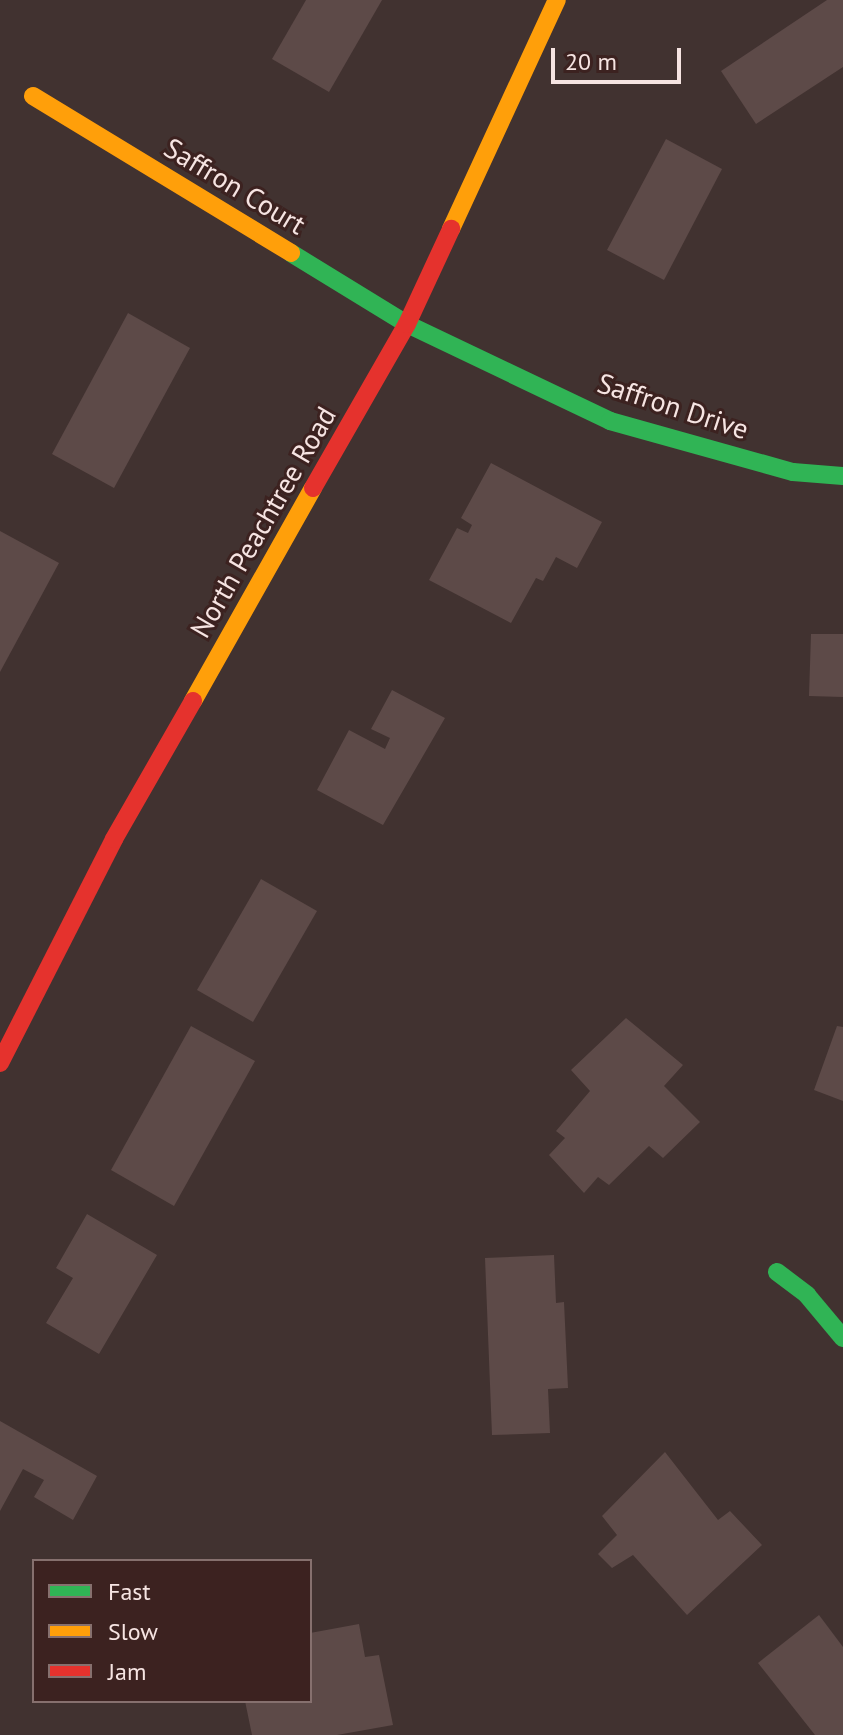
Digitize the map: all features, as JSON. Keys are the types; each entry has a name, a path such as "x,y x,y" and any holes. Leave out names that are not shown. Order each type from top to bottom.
{"street":[{"name":"North Peachtree Road","path":"0,1063 114,839 407,324 557,0"},
{"name":"Saffron Court","path":"33,96 407,324"},
{"name":"Saffron Drive","path":"407,324 610,421 793,472 843,476"},
{"path":"777,1272 807,1295 843,1338"}],"building":[{"path":"306,0 382,0 329,92 272,59"},
{"path":"827,0 843,0 843,67 756,124 721,71"},
{"path":"666,139 722,169 664,280 607,250"},
{"path":"128,313 190,348 114,488 52,454"},
{"path":"491,463 602,522 577,568 556,557 543,581 536,578 511,623 429,580 457,528 468,533 472,525 461,518"},
{"path":"0,531 59,563 0,672"},
{"path":"811,634 843,634 843,697 809,696"},
{"path":"392,690 445,718 383,825 317,790 349,730 385,749 390,738 371,729"},
{"path":"261,879 317,911 253,1022 197,990"},
{"path":"626,1018 683,1065 664,1086 700,1122 663,1158 649,1146 609,1185 598,1177 584,1193 549,1155 565,1138 556,1131 590,1091 571,1070"},
{"path":"191,1026 255,1061 174,1206 111,1170"},
{"path":"837,1026 843,1027 843,1101 814,1090"},
{"path":"87,1214 157,1255 99,1354 46,1323 73,1278 56,1268"},
{"path":"554,1255 556,1303 564,1302 568,1388 548,1389 550,1433 492,1435 485,1258"},
{"path":"0,1421 97,1476 73,1520 34,1497 44,1480 23,1469 0,1511"},
{"path":"665,1452 718,1520 730,1511 762,1545 687,1615 633,1555 612,1568 598,1554 617,1535 602,1516"},
{"path":"819,1615 843,1647 843,1735 815,1735 758,1663"},
{"path":"359,1624 365,1657 379,1655 393,1725 337,1735 252,1735 245,1703 312,1703 312,1633"}],"traffic: fast":[{"path":"291,253 407,324 610,421 793,472 843,476"},
{"path":"777,1272 807,1295 843,1338"}],"traffic: slow":[{"path":"451,229 557,0"},
{"path":"33,96 291,253"},
{"path":"193,701 313,488"}],"traffic: jam":[{"path":"313,488 407,324 451,229"},
{"path":"0,1063 114,839 193,701"}]}
